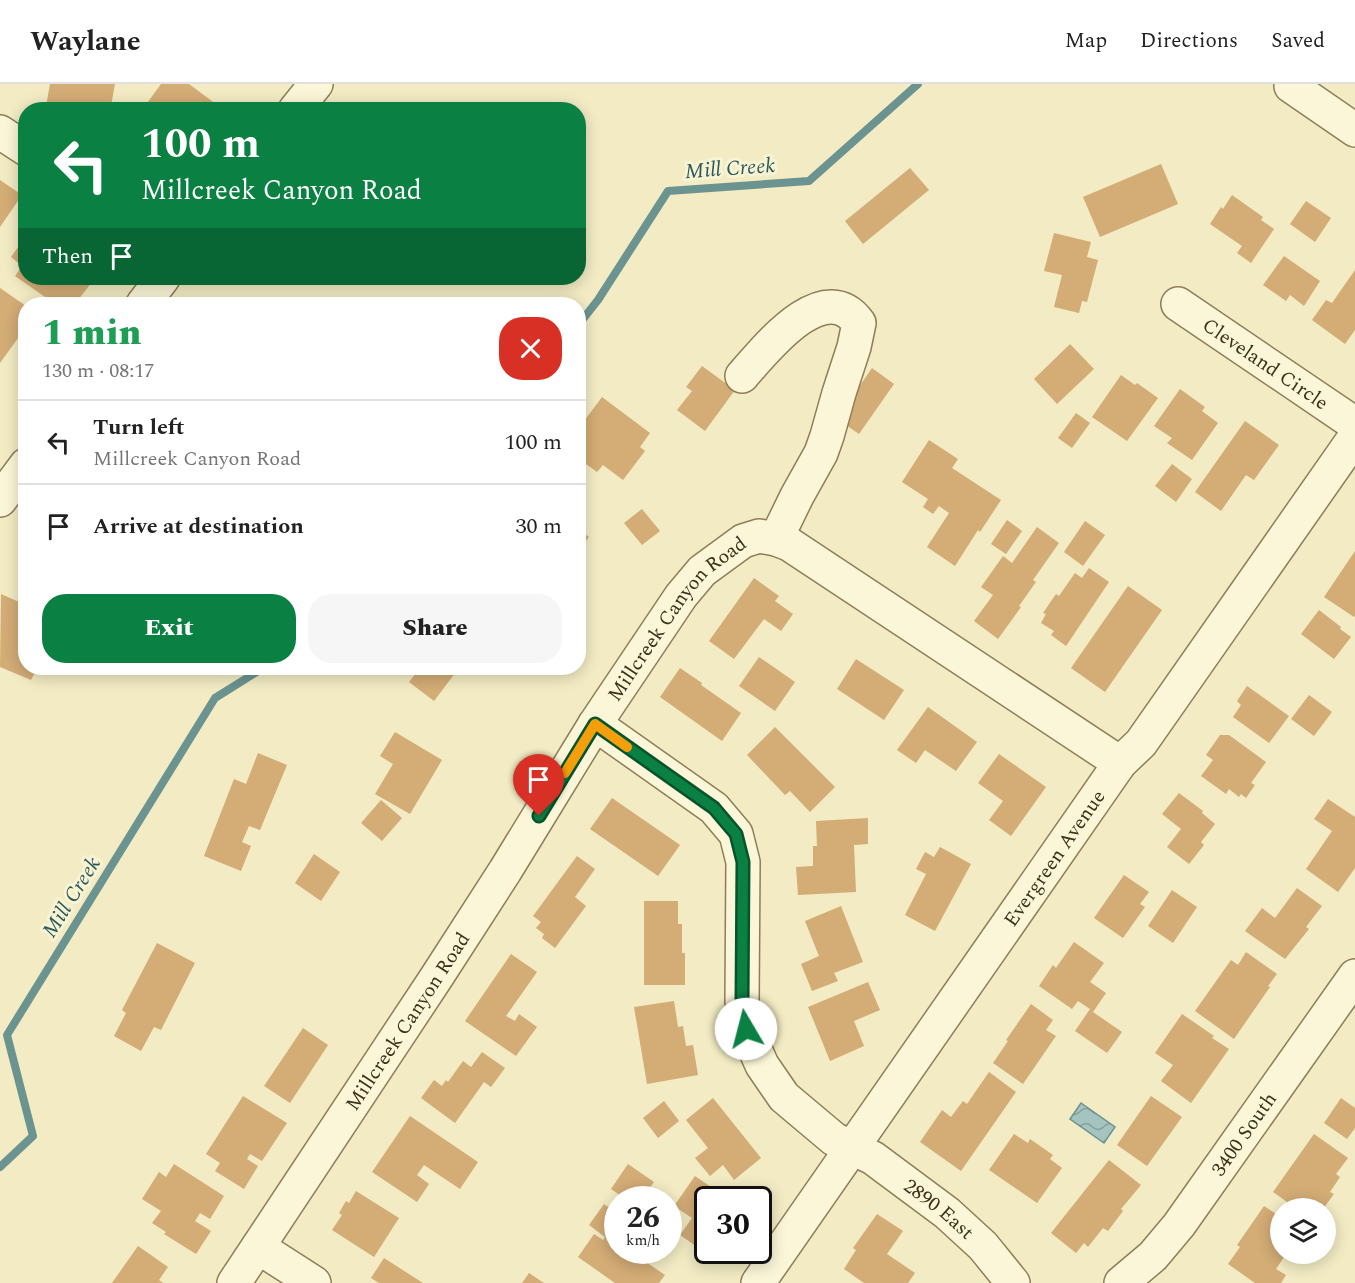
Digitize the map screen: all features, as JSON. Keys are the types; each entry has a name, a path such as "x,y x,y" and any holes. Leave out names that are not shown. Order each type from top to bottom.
{"street":[{"path":"301,102 316,84"},
{"path":"1294,84 1291,86 1355,130"},
{"path":"0,132 18,144"},
{"path":"148,297 157,285"},
{"name":"Cleveland Circle","path":"1178,304 1355,424"},
{"path":"742,376 791,325 811,312 822,308 841,309 859,323 854,347 821,453 776,539"},
{"name":"Evergreen Avenue","path":"758,1283 1120,763 1141,743 1355,436"},
{"path":"0,500 18,476"},
{"name":"Millcreek Canyon Road","path":"234,1283 442,969 595,724 681,596 702,571 742,541 759,536 789,544 1120,763"},
{"name":"2890 East","path":"595,724 714,808 736,834 743,862 742,1001 746,1029 762,1065 784,1097 834,1139 873,1158 947,1214 983,1246 1013,1283"},
{"name":"3400 South","path":"1121,1283 1153,1256 1179,1225 1355,975"},
{"path":"258,1247 314,1283"}],"water":[{"path":"1081,1103 1115,1127 1104,1143 1070,1119"}],"building":[{"path":"50,84 115,84 112,102 47,102"},
{"path":"161,84 189,84 213,102 148,102"},
{"path":"1161,164 1178,204 1100,237 1083,197"},
{"path":"910,168 929,190 863,244 845,221"},
{"path":"0,180 18,192 18,201 0,227"},
{"path":"1232,195 1263,217 1261,220 1274,229 1251,263 1237,253 1242,246 1210,224"},
{"path":"1306,201 1331,218 1315,242 1290,224"},
{"path":"1054,233 1091,242 1087,257 1098,260 1087,302 1082,301 1079,313 1054,307 1062,275 1044,271"},
{"path":"18,247 18,263 11,257"},
{"path":"1284,256 1320,281 1304,306 1290,295 1286,301 1263,285"},
{"path":"1355,270 1355,330 1345,344 1312,320 1326,300 1332,303"},
{"path":"28,285 90,285 80,297 45,297"},
{"path":"0,288 18,300 18,338 0,363"},
{"path":"1070,344 1094,369 1057,404 1034,379"},
{"path":"702,366 735,390 705,431 677,410 692,391 686,387"},
{"path":"872,368 894,384 859,434 837,419"},
{"path":"1121,375 1158,398 1127,441 1092,417"},
{"path":"1180,389 1205,407 1202,411 1218,423 1192,460 1167,443 1172,438 1154,426"},
{"path":"602,397 650,433 640,447 645,451 623,480 603,465 597,472 586,464 586,419"},
{"path":"1076,413 1090,423 1072,448 1058,438"},
{"path":"1245,421 1279,445 1254,480 1246,475 1221,511 1195,492"},
{"path":"929,440 958,459 952,468 1001,500 955,566 927,547 949,513 939,506 933,514 923,507 928,499 902,482"},
{"path":"1172,464 1192,479 1176,502 1155,486"},
{"path":"642,509 660,531 642,545 624,523"},
{"path":"1007,520 1022,531 1006,554 991,544"},
{"path":"1085,521 1105,535 1083,566 1064,552"},
{"path":"1037,527 1059,543 1033,580 1036,582 1019,606 1021,607 998,639 974,621 993,595 981,587 1003,556 1012,563"},
{"path":"1355,551 1355,616 1354,617 1324,597"},
{"path":"1089,568 1109,582 1066,646 1051,635 1054,631 1041,623 1046,614 1043,613 1056,594 1059,596 1075,573 1082,578"},
{"path":"754,578 779,596 775,601 793,614 781,631 764,619 734,659 709,641"},
{"path":"1128,586 1162,610 1105,692 1071,668"},
{"path":"1,594 18,601 18,675 0,667"},
{"path":"1319,610 1351,637 1334,659 1301,634"},
{"path":"759,657 795,682 775,711 739,686"},
{"path":"856,659 904,690 884,720 837,689"},
{"path":"680,668 741,713 722,741 660,697"},
{"path":"19,675 34,675 31,680"},
{"path":"414,675 454,675 434,701 409,682"},
{"path":"1247,686 1289,716 1269,743 1233,717 1241,705 1237,701"},
{"path":"1309,695 1332,712 1314,736 1291,719"},
{"path":"928,707 977,742 956,771 925,750 916,763 897,750"},
{"path":"775,727 835,787 810,812 790,791 785,795 747,755"},
{"path":"395,732 442,760 410,814 375,794 393,764 380,756"},
{"path":"1220,735 1229,735 1266,762 1251,783 1255,785 1246,798 1241,794 1239,797 1229,789 1226,794 1201,776 1213,760 1206,755"},
{"path":"258,753 287,765 260,830 249,826 242,842 251,846 241,871 204,856 234,779 246,784"},
{"path":"999,754 1046,787 1011,836 989,820 1003,801 978,783"},
{"path":"1179,793 1203,811 1202,813 1215,824 1201,842 1204,845 1189,864 1167,847 1181,829 1162,814"},
{"path":"612,798 680,845 658,876 590,829"},
{"path":"1328,799 1355,817 1355,868 1338,892 1306,869 1332,831 1314,819"},
{"path":"381,800 402,818 382,841 361,823"},
{"path":"868,818 868,844 854,845 856,892 798,895 796,867 813,866 813,846 817,846 816,821"},
{"path":"940,847 971,864 935,931 905,915 926,874 916,869 925,852 934,857"},
{"path":"314,854 340,872 321,901 295,883"},
{"path":"577,856 595,869 575,897 586,906 555,948 542,938 544,934 536,928 541,922 533,916"},
{"path":"1124,875 1149,892 1140,904 1145,907 1123,938 1094,918"},
{"path":"1297,888 1322,906 1306,927 1309,929 1285,959 1245,931 1262,908 1275,918"},
{"path":"1172,890 1197,907 1173,943 1148,926"},
{"path":"644,901 678,901 678,924 682,924 682,953 685,953 685,985 644,985"},
{"path":"841,906 863,962 834,973 838,981 812,991 801,964 819,956 805,921"},
{"path":"1074,942 1104,963 1090,982 1106,993 1093,1012 1122,1032 1107,1053 1075,1031 1090,1009 1078,1001 1072,1009 1039,986 1053,965 1056,968"},
{"path":"157,943 195,963 161,1030 154,1027 141,1051 114,1036 126,1013 122,1010"},
{"path":"1246,952 1277,974 1234,1039 1195,1011 1231,960 1238,965"},
{"path":"511,954 537,972 506,1016 515,1021 519,1014 537,1027 516,1056 465,1021"},
{"path":"868,982 880,1010 854,1021 864,1046 830,1061 808,1007"},
{"path":"674,1001 678,1027 683,1026 686,1046 693,1045 698,1075 647,1084 634,1007"},
{"path":"1031,1004 1053,1020 1046,1030 1056,1036 1023,1084 993,1063"},
{"path":"1182,1014 1229,1049 1191,1103 1161,1081 1173,1065 1155,1053"},
{"path":"303,1028 328,1045 290,1103 264,1086"},
{"path":"482,1052 505,1068 491,1087 484,1082 455,1123 421,1098 434,1080 442,1086 446,1080 448,1082 463,1061 471,1067"},
{"path":"989,1072 1016,1092 961,1171 920,1142 942,1110 951,1117 963,1101 967,1104"},
{"path":"243,1096 287,1123 262,1161 250,1154 247,1159 258,1166 244,1189 215,1171 220,1163 206,1154"},
{"path":"1151,1096 1182,1117 1147,1166 1117,1145"},
{"path":"713,1098 761,1158 734,1180 723,1165 710,1176 695,1158 708,1148 686,1120"},
{"path":"1341,1098 1355,1108 1355,1128 1347,1139 1324,1123"},
{"path":"664,1101 679,1121 658,1138 643,1118"},
{"path":"410,1116 478,1162 460,1189 424,1165 417,1175 429,1184 417,1202 372,1172"},
{"path":"1014,1134 1028,1143 1030,1139 1053,1155 1050,1159 1062,1168 1037,1203 989,1170"},
{"path":"1314,1134 1348,1158 1336,1174 1340,1177 1330,1192 1334,1194 1331,1198 1281,1198 1273,1192"},
{"path":"1109,1160 1141,1185 1121,1209 1123,1211 1108,1231 1103,1228 1088,1247 1084,1243 1076,1253 1051,1233"},
{"path":"174,1164 224,1196 210,1219 200,1213 195,1221 211,1231 196,1254 164,1234 166,1232 152,1223 161,1211 142,1199 159,1172 166,1177"},
{"path":"628,1164 654,1182 651,1186 613,1186"},
{"path":"695,1176 710,1186 694,1186 694,1245 682,1236 682,1232 692,1218 682,1211 682,1195"},
{"path":"356,1191 399,1218 374,1257 332,1230 342,1215 339,1213 346,1201 349,1203"},
{"path":"604,1204 604,1236 589,1225"},
{"path":"1264,1206 1270,1210 1270,1264 1279,1264 1276,1269 1286,1275 1281,1283 1255,1283 1228,1264 1240,1247 1237,1245"},
{"path":"877,1214 903,1231 887,1254 915,1273 908,1283 864,1283 844,1269 856,1250 853,1248"},
{"path":"594,1234 604,1238 604,1264 649,1264 665,1275 659,1283 615,1283 578,1257"},
{"path":"138,1246 168,1267 159,1280 163,1283 112,1283"},
{"path":"384,1258 423,1283 379,1283 371,1278"},
{"path":"529,1273 544,1283 522,1283"}],"waterway":[{"name":"Mill Creek","path":"586,315 668,191 809,181 918,84"},
{"name":"Mill Creek","path":"0,1167 33,1136 7,1035 215,698 252,675"}],"slow traffic":[{"path":"565,773 595,724 627,747"}],"route":[{"path":"539,816 595,724 714,808 736,834 743,862 742,1001 746,1029"}]}
